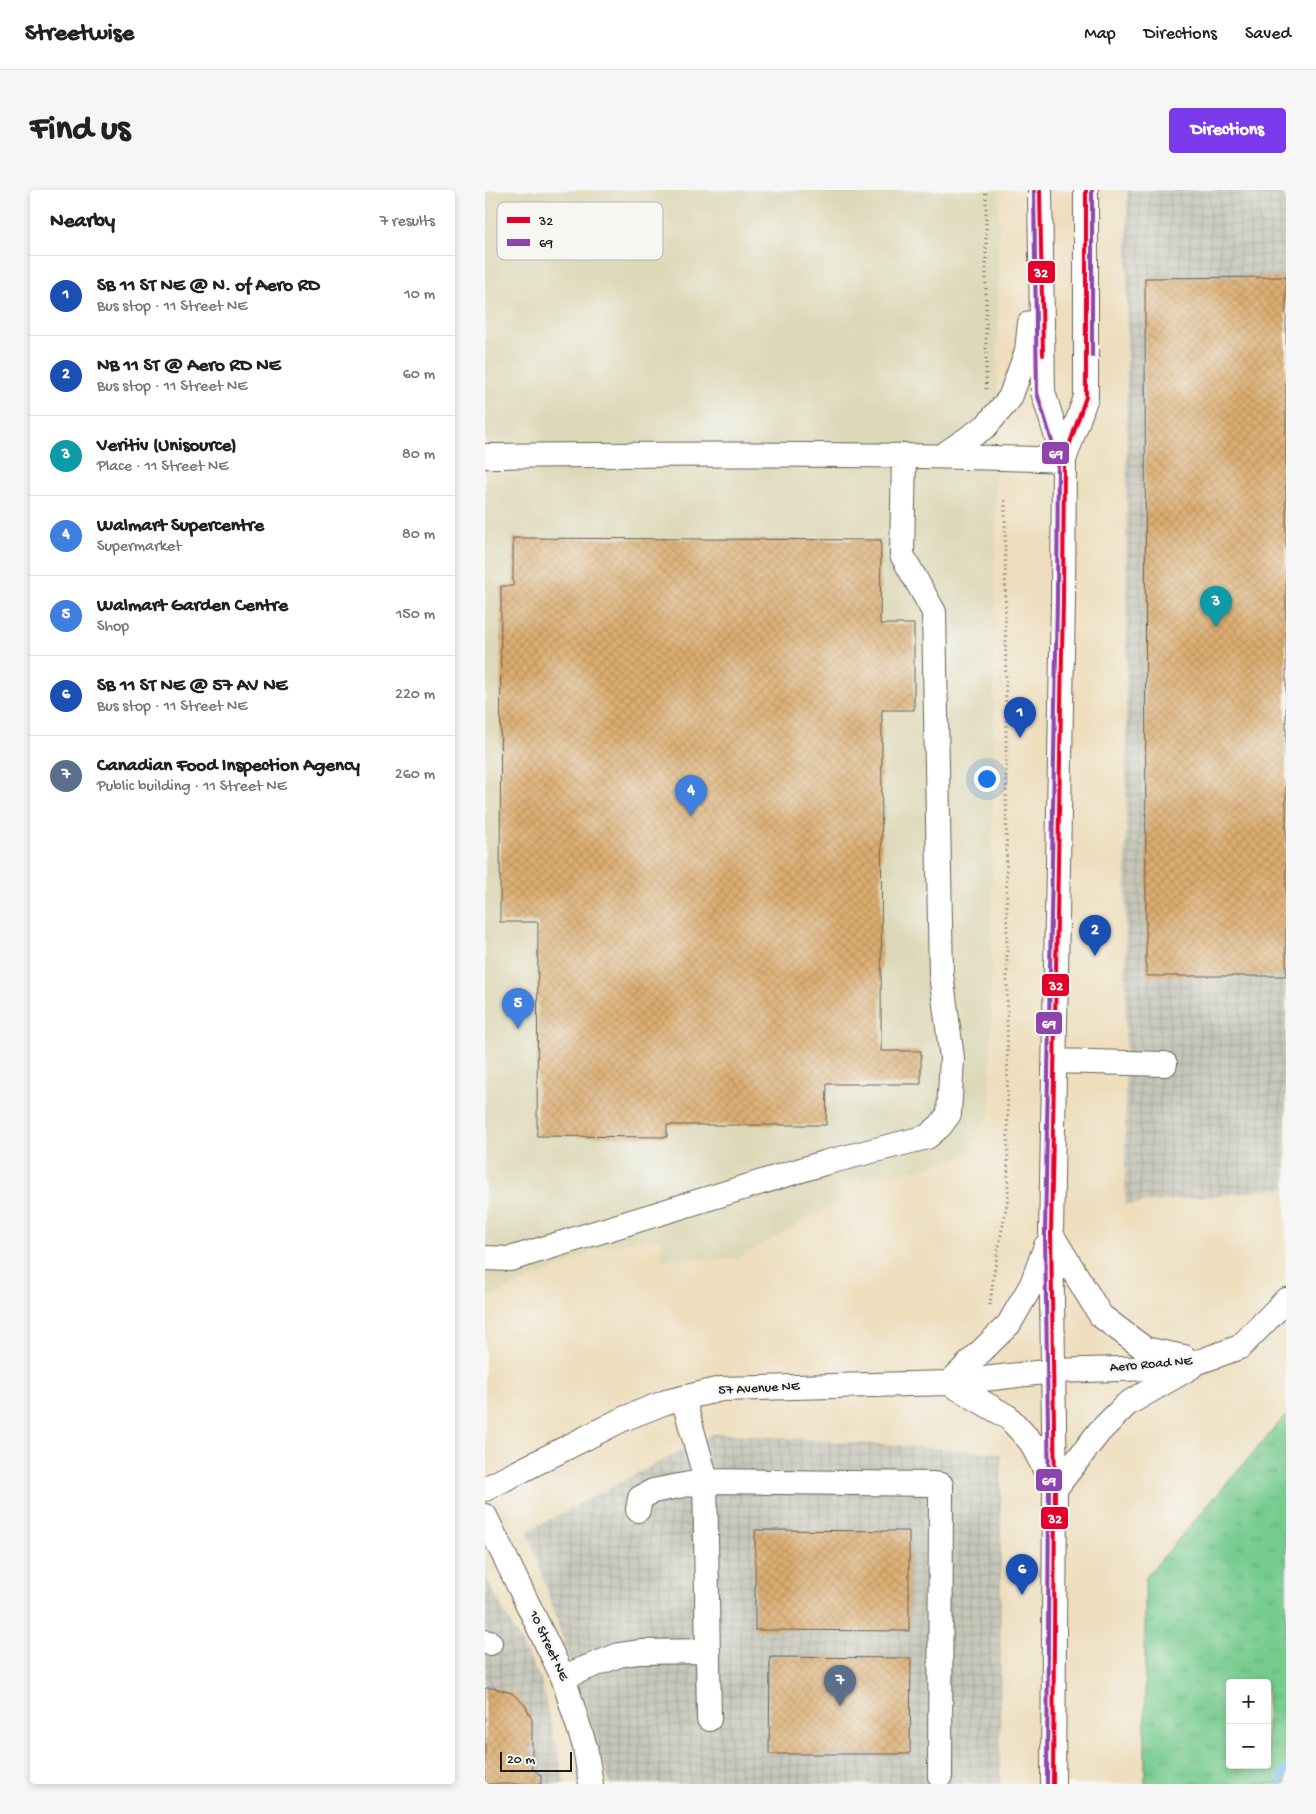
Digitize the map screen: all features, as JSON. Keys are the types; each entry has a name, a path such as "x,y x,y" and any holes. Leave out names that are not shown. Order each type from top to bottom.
{"street":[{"path":"1040,190 1043,392 1064,460 1051,1234 1055,1489 1053,1784"},
{"path":"1064,460 1086,397 1086,190"},
{"path":"942,456 986,426 1010,398 1027,351 1040,216"},
{"path":"485,456 666,454 904,455 1064,460"},
{"path":"485,1258 510,1259 824,1163 927,1137 940,1126 949,1114 952,1058 941,974 934,612 902,555 904,455"},
{"path":"1055,1061 1165,1064"},
{"path":"1051,1234 1101,1316 1145,1349 1201,1361"},
{"path":"1051,1234 1032,1284 1009,1324 949,1382 1008,1417 1031,1442 1055,1489"},
{"name":"Aero Road NE","path":"1053,1371 1152,1368 1201,1361 1240,1347 1286,1300"},
{"path":"1055,1489 1099,1432 1127,1404 1201,1361"},
{"name":"57 Avenue NE","path":"485,1489 623,1419 666,1402 721,1389 949,1382 1053,1371"},
{"path":"683,1398 705,1480 709,1719"},
{"path":"638,1510 640,1498 653,1491 705,1480 941,1485 940,1776"},
{"name":"10 Street NE","path":"485,1516 563,1677 585,1747 591,1784"},
{"path":"563,1677 619,1655 639,1652 707,1652"}],"path":[{"path":"985,394 986,190"},
{"path":"990,1308 994,1272 1008,1198 1005,500"}],"shaded area":[{"path":"485,190 999,190 990,1113 966,1154 920,1169 838,1184 842,1199 737,1259 662,1259 662,1239 650,1239 607,1246 485,1299"},
{"path":"1127,190 1286,190 1286,1188 1125,1205"},
{"path":"714,1433 992,1452 1001,1455 1000,1784 610,1784 528,1531"},
{"path":"485,1576 541,1680 565,1784 485,1784"}],"green space":[{"path":"1286,1415 1286,1784 1145,1784 1145,1578"}],"building":[{"path":"1286,277 1286,976 1146,976 1145,278"},
{"path":"513,538 881,540 880,624 914,624 914,710 882,710 881,1051 921,1051 921,1084 827,1084 826,1125 667,1125 667,1137 537,1136 538,922 500,922 501,586 513,586"},
{"path":"755,1530 909,1531 909,1631 755,1630"},
{"path":"770,1657 911,1658 910,1754 769,1754"},
{"path":"485,1688 494,1688 512,1693 525,1705 532,1720 532,1769 541,1776 541,1784 485,1784"}],"waterway":[{"path":"1280,1784 1283,1773 1286,1770"}],"transit line":[{"name":"69","path":"1034,190 1037,393 1058,461 1045,1234 1049,1489 1047,1784"},
{"name":"32","path":"1040,190 1043,355"},
{"name":"32","path":"1053,1784 1055,1489 1051,1234 1064,460 1086,397 1086,190"},
{"name":"69","path":"1092,190 1092,356"}],"place":[{"name":"Veritiv (Unisource)","path":"1216,627"},
{"name":"SB 11 ST NE @ N. of Aero RD","path":"1020,738"},
{"name":"Walmart Supercentre","path":"691,816"},
{"name":"NB 11 ST @ Aero RD NE","path":"1095,956"},
{"name":"Walmart Garden Centre","path":"518,1029"},
{"name":"SB 11 ST NE @ 57 AV NE","path":"1022,1595"},
{"name":"Canadian Food Inspection Agency","path":"840,1706"}]}
